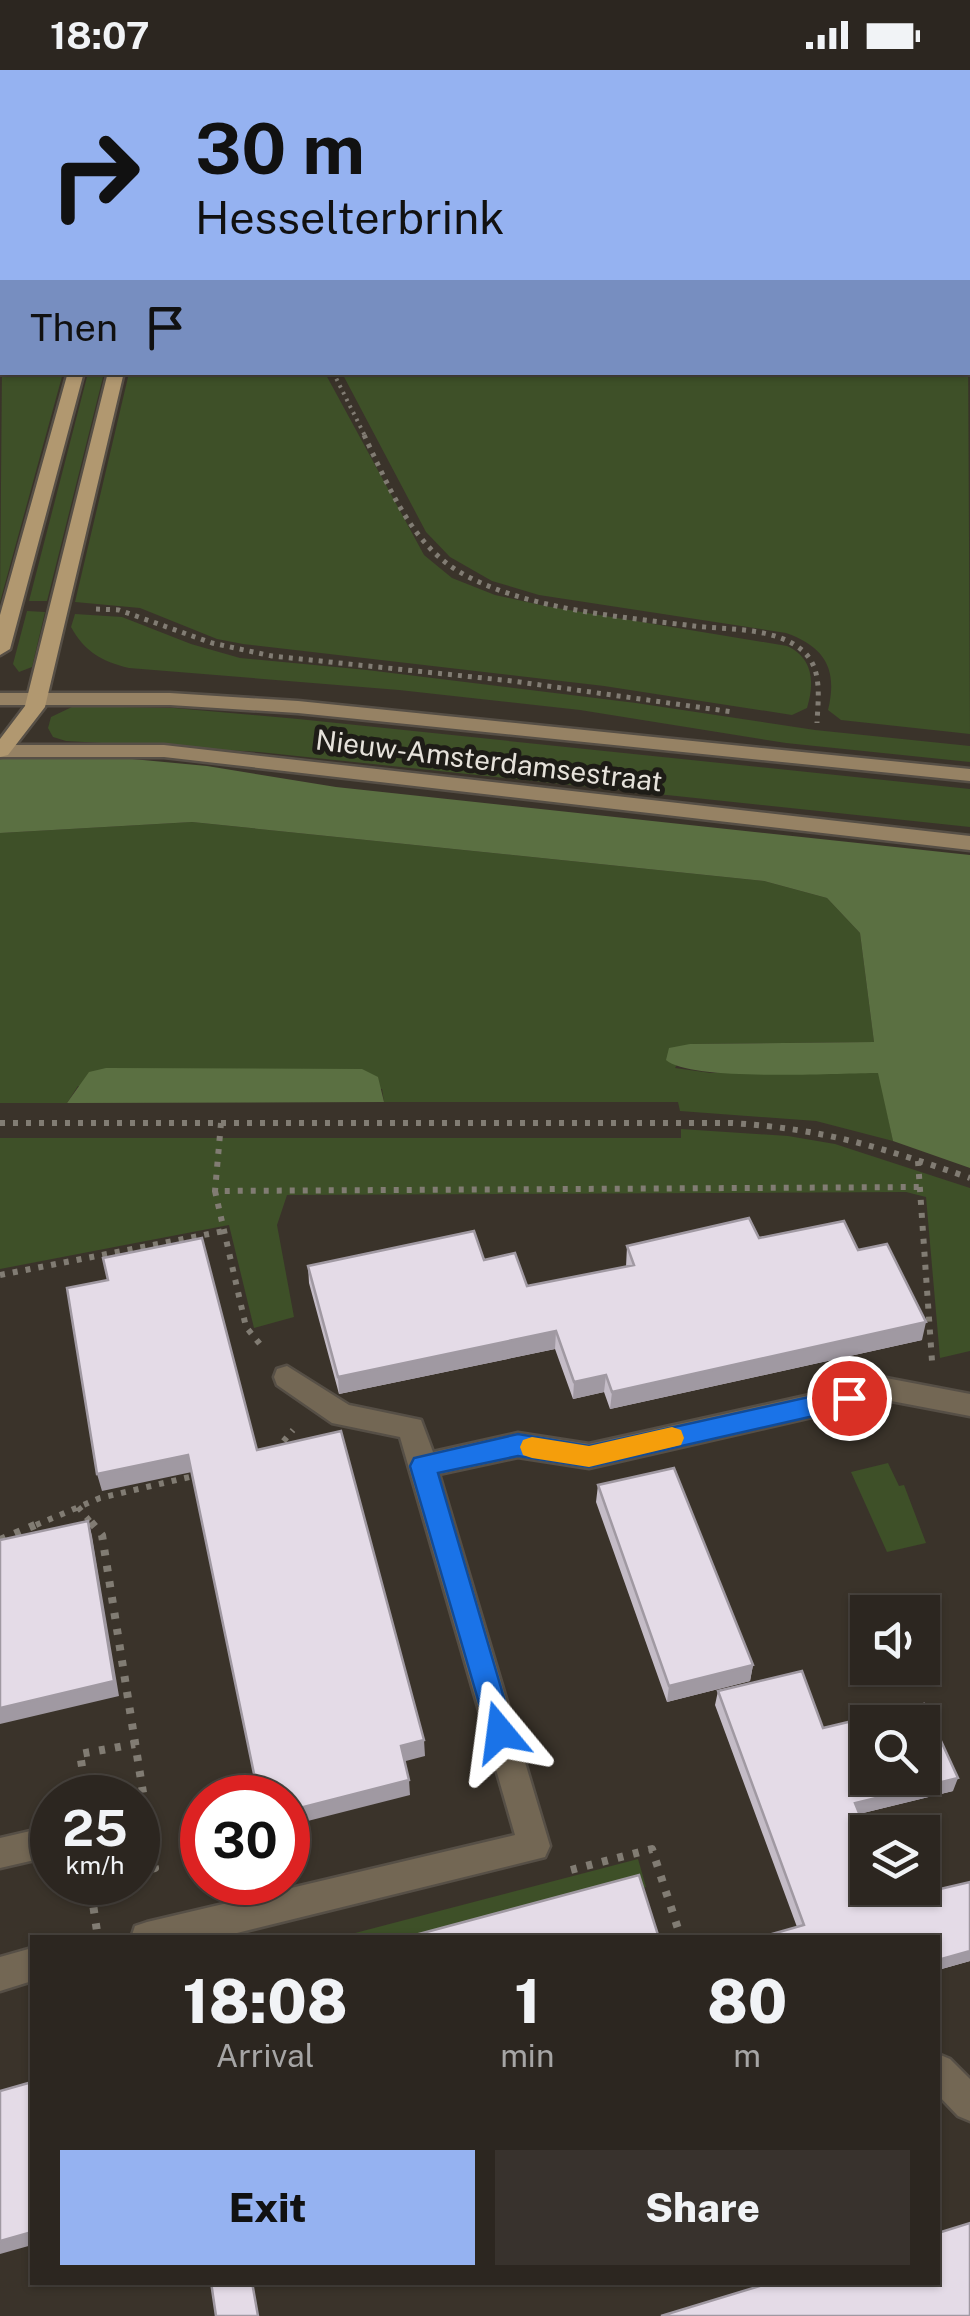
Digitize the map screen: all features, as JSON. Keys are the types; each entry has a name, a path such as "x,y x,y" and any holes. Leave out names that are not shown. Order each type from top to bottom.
{"main road":[{"path":"0,649 75,375"},
{"path":"0,751 35,708 115,375"}],"street":[{"name":"Nieuw-Amsterdamsestraat","path":"0,699 170,699 298,706 970,776"},
{"name":"Nieuw-Amsterdamsestraat","path":"0,751 164,751 970,842"},
{"path":"160,1935 534,1846 411,1428 342,1415 287,1377"},
{"path":"423,1466 518,1445 589,1456 886,1390 970,1405"},
{"path":"0,1854 30,1846"},
{"path":"0,1974 30,1966"},
{"path":"940,2074 970,2104"}],"path":[{"path":"335,375 412,523 434,554 456,572 531,599 777,636 803,647 816,664 817,724"},
{"path":"60,608 118,610 212,643 272,656 492,679 741,713"},
{"path":"0,1123 732,1123 797,1127 845,1137 970,1178"},
{"path":"221,1123 215,1191 246,1327 287,1377"},
{"path":"918,1161 934,1352 928,1397"},
{"path":"215,1191 920,1187"},
{"path":"0,1275 224,1231"},
{"path":"269,1458 320,1399"},
{"path":"0,1540 100,1498 212,1471"},
{"path":"78,1507 102,1535 140,1775"},
{"path":"83,1775 80,1754 135,1744"},
{"path":"534,1846 565,1871 652,1850 680,1935"},
{"path":"93,1905 98,1935"}],"green space":[{"path":"2,375 62,375 0,602"},
{"path":"87,375 104,375 47,601 29,601"},
{"path":"129,375 326,375 424,555 452,578 495,595 545,606 787,646 807,664 811,689 807,708 792,715 604,686 243,644 217,639 140,608 75,602"},
{"path":"343,375 968,375 970,734 841,720 828,710 831,683 825,661 810,645 786,633 539,595 492,581 450,557 426,532"},
{"path":"27,611 45,612 32,667 19,672 13,664"},
{"path":"75,614 122,617 240,658 367,670 815,730 970,746 970,762 786,743 580,710 399,690 129,668 102,659 88,649 71,627"},
{"path":"74,706 174,708 298,719 970,789 970,827 259,752 66,741 53,737 48,728 51,717"},
{"path":"111,757 207,766 336,787 970,855 970,1168 893,1141 878,1073 734,1074 681,1067 666,1060 669,1048 690,1044 874,1042 860,933 827,898 764,881 192,822 0,833 0,758"},
{"path":"192,822 764,881 827,898 860,933 874,1042 690,1044 675,1068 711,1073 879,1073 893,1141 816,1121 680,1111 678,1102 384,1102 382,1089 78,1086 67,1103 0,1103 0,833"},
{"path":"106,1068 362,1069 378,1077 384,1102 67,1103 89,1072"},
{"path":"681,1129 788,1136 835,1144 970,1188 970,1351 940,1358 926,1197 906,1192 287,1195 277,1225 294,1317 254,1328 229,1225 0,1269 0,1138 681,1138"},
{"path":"888,1463 899,1486 904,1485 926,1543 887,1552 851,1472"},
{"path":"638,1859 646,1887 465,1935 347,1935"}],"building":[{"path":"749,1218 759,1238 844,1221 858,1250 887,1244 926,1322 612,1392 606,1375 574,1382 556,1331 338,1377 308,1266 474,1231 484,1260 515,1253 527,1286 634,1265 627,1246"},
{"path":"202,1238 257,1450 341,1431 424,1740 401,1746 409,1780 310,1805 310,1775 254,1775 188,1455 97,1474 67,1288 108,1280 103,1258"},
{"path":"674,1468 753,1665 669,1686 598,1485"},
{"path":"88,1521 114,1681 0,1708 0,1540"},
{"path":"802,1671 823,1728 850,1722 850,1795 888,1795 855,1803 860,1815 850,1815 850,1905 940,1905 940,1889 970,1882 970,1951 940,1959 940,1935 769,1935 804,1925 718,1691"},
{"path":"940,1739 958,1778 940,1782"},
{"path":"639,1875 658,1935 415,1935"},
{"path":"30,2083 30,2233 0,2241 0,2091"},
{"path":"970,2223 970,2316 661,2316 763,2285 940,2285 940,2232"},
{"path":"211,2285 253,2285 258,2316 216,2316"}],"slow traffic":[{"path":"532,1447 589,1456 672,1438"}],"route":[{"path":"500,1732 423,1466 518,1445 589,1456 849,1398"}]}
